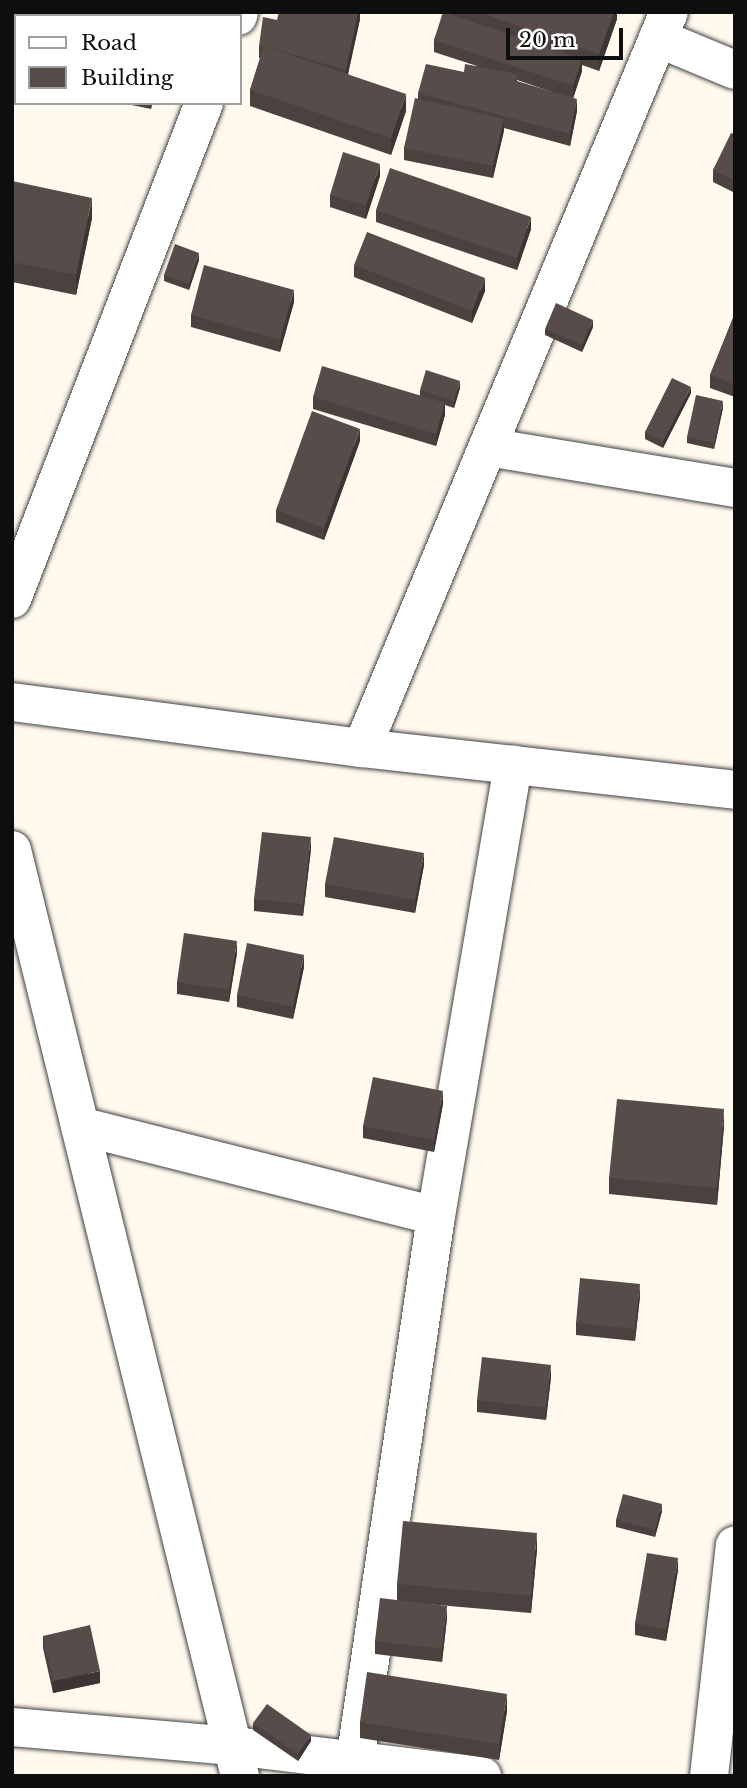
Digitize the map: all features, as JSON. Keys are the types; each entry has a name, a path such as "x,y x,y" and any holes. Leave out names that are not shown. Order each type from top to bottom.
{"street":[{"path":"362,748 664,25 735,70"},
{"path":"12,599 203,105"},
{"path":"488,447 735,488"},
{"path":"12,702 362,748 735,790"},
{"path":"355,1761 436,1216 513,765"},
{"path":"12,850 237,1761"},
{"path":"80,1126 436,1216"},
{"path":"709,1776 735,1545"},
{"path":"12,1727 237,1761 355,1761 482,1776"}],"building":[{"path":"279,12 358,12 346,70 259,46 263,17 277,20"},
{"path":"443,12 582,59 573,86 434,40"},
{"path":"478,12 614,12 599,54"},
{"path":"264,46 406,94 391,138 250,90"},
{"path":"426,64 464,72 465,64 517,74 515,81 577,99 570,134 418,93"},
{"path":"415,98 504,119 493,166 404,148"},
{"path":"731,133 735,134 735,181 713,170"},
{"path":"343,152 380,164 366,206 330,195"},
{"path":"390,168 531,217 517,258 376,210"},
{"path":"12,181 92,198 76,275 12,262"},
{"path":"367,232 485,278 472,311 354,265"},
{"path":"175,244 199,253 189,284 164,275"},
{"path":"204,265 294,290 280,340 191,315"},
{"path":"556,303 593,320 582,345 545,329"},
{"path":"735,313 735,385 710,375"},
{"path":"322,366 445,403 436,434 313,397"},
{"path":"426,370 460,381 454,401 420,390"},
{"path":"672,378 691,387 663,441 645,432"},
{"path":"696,395 723,401 714,443 687,437"},
{"path":"312,411 360,429 324,528 276,510"},
{"path":"262,832 311,837 303,904 254,899"},
{"path":"334,837 424,853 415,900 325,884"},
{"path":"184,933 237,941 229,990 177,982"},
{"path":"247,943 304,955 293,1007 237,995"},
{"path":"373,1077 443,1091 434,1140 363,1126"},
{"path":"617,1099 724,1109 717,1188 609,1178"},
{"path":"580,1278 640,1284 635,1329 576,1323"},
{"path":"482,1357 551,1365 546,1408 477,1400"},
{"path":"623,1494 662,1504 655,1530 616,1520"},
{"path":"403,1521 537,1533 531,1596 397,1584"},
{"path":"647,1553 678,1558 666,1629 635,1623"},
{"path":"380,1598 447,1606 442,1649 375,1641"},
{"path":"90,1625 100,1671 53,1681 43,1636"},
{"path":"367,1672 507,1694 499,1744 360,1722"},
{"path":"267,1704 311,1735 298,1754 253,1723"}]}
